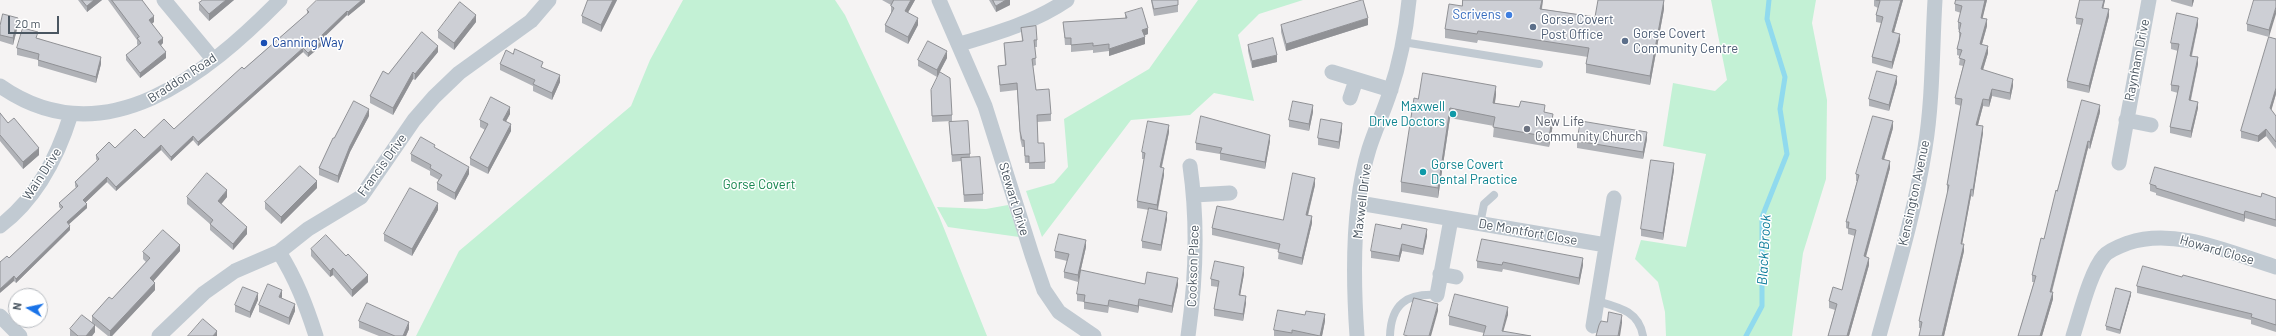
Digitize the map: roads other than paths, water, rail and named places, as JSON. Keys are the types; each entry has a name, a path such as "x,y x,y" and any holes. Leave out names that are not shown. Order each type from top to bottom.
{"street":[{"path":"164,0 213,59"},
{"name":"Braddon Road","path":"0,86 28,102 51,111 71,114 91,115 109,113 149,101 213,59 258,22 280,0"},
{"name":"Francis Drive","path":"160,336 204,293 235,271 279,252 308,229 361,197 414,120 434,97 459,74 531,21 549,0"},
{"name":"Stewart Drive","path":"939,0 960,44 985,106 1029,249 1044,290 1059,312 1087,334"},
{"path":"960,44 1010,28 1040,16 1067,0"},
{"name":"Maxwell Drive","path":"1357,336 1355,263 1359,203 1369,149 1391,90 1403,42 1409,0"},
{"name":"Kensington Avenue","path":"1879,336 1917,193 1925,146 1932,70 1935,0"},
{"name":"Raynham Drive","path":"2119,163 2149,0"},
{"path":"1332,72 1391,90"},
{"path":"1350,98 1356,80"},
{"name":"Wain Drive","path":"0,226 30,197 48,169 63,139 71,114"},
{"name":"Raynham Drive","path":"2126,120 2152,125"},
{"name":"Cookson Place","path":"1188,336 1194,296 1194,195 1190,166"},
{"path":"1194,195 1230,193"},
{"path":"1593,326 1614,198"},
{"name":"De Montfort Close","path":"1359,203 1454,216 1480,224 1606,245"},
{"path":"1437,295 1440,274 1454,216"},
{"name":"Howard Close","path":"2073,336 2091,280 2104,256 2120,246 2139,239 2160,236 2182,238 2276,267"},
{"path":"279,252 293,274 304,298 316,336"},
{"path":"1440,274 1456,277"},
{"path":"0,316 20,336"}],"lane":[{"path":"1403,42 1538,64"},
{"path":"1480,224 1484,204 1494,195"},
{"path":"1390,336 1393,317 1404,301 1414,296 1437,295"},
{"path":"1597,301 1626,310 1635,318 1642,328 1643,336"}],"waterway":[{"name":"Black Brook","path":"1746,336 1762,306 1762,217 1787,154 1780,109 1785,77 1767,19 1769,0"}],"place":[{"name":"Scrivens","path":"1509,15"},
{"name":"Gorse Covert Post Office","path":"1533,27"},
{"name":"Gorse Covert Community Centre","path":"1625,41"},
{"name":"Canning Way","path":"264,43"},
{"name":"Maxwell Drive Doctors","path":"1453,114"},
{"name":"New Life Community Church","path":"1527,129"},
{"name":"Gorse Covert Dental Practice","path":"1423,172"}],"park label":[{"name":"Gorse Covert","path":"759,185"}]}
